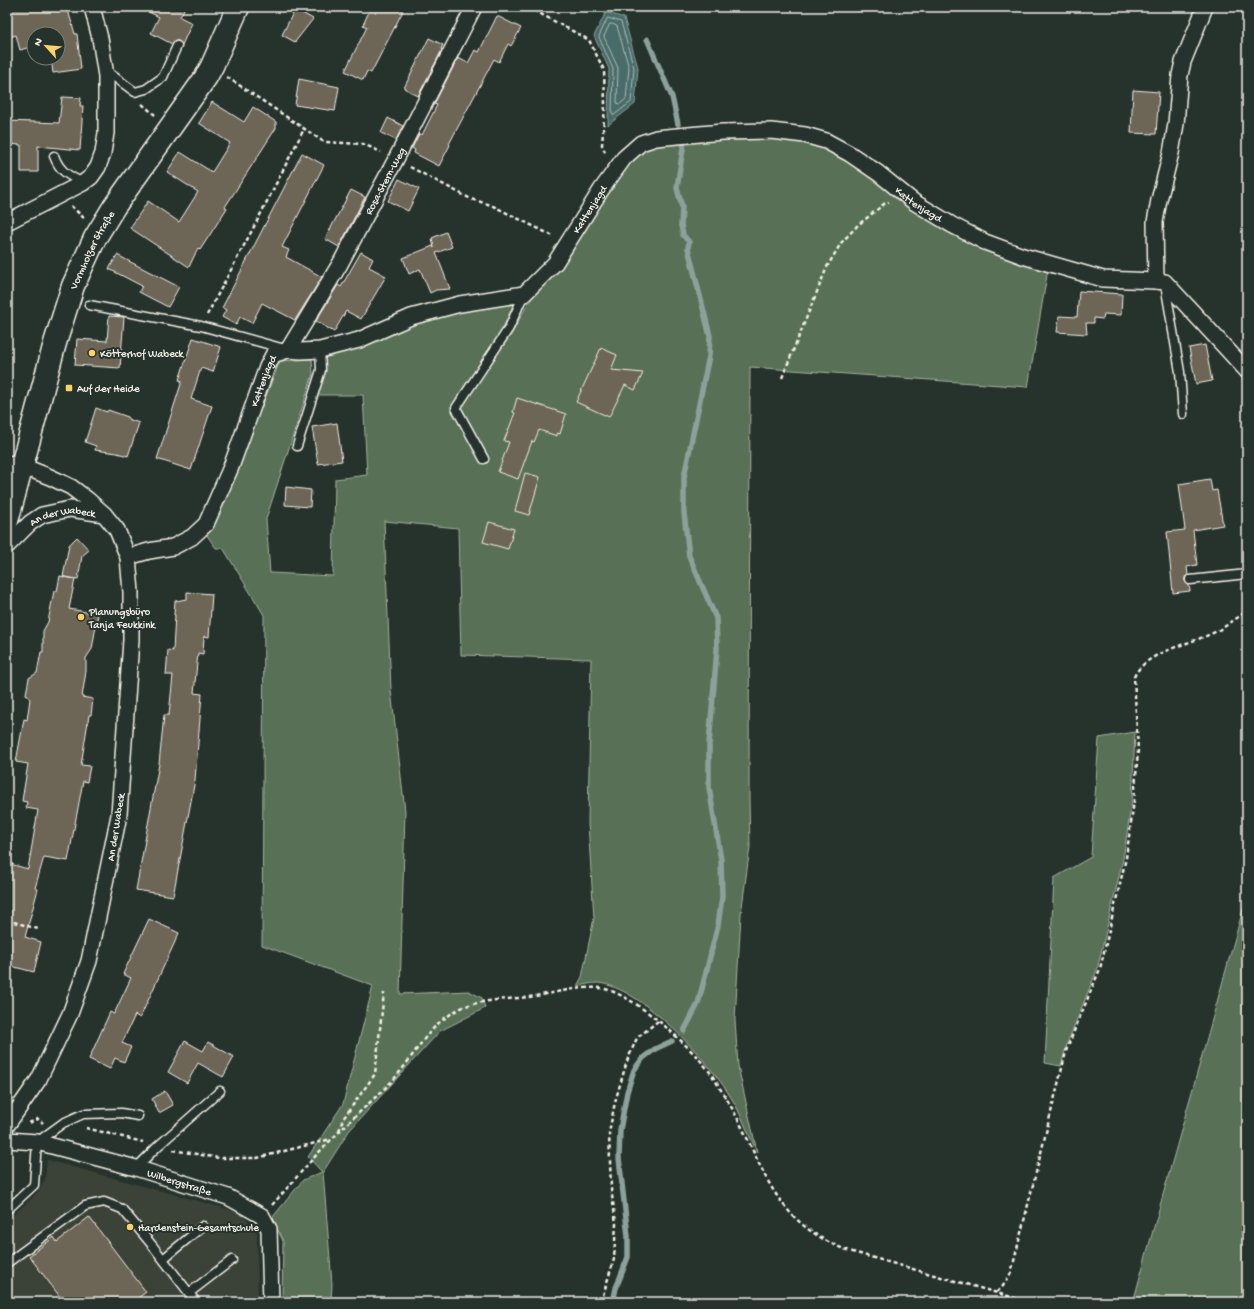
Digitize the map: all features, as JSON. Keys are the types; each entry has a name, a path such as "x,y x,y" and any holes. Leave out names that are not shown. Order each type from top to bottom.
{"main road":[{"name":"Vormholzer Straße","path":"7,521 14,464 73,286 99,231 135,176 198,90 212,66 238,7"}],"street":[{"path":"7,222 83,183 91,177 98,167 103,153 106,133 105,70 100,38 92,7"},
{"name":"Rosa-Stern-Weg","path":"288,350 340,264 474,7"},
{"path":"1205,7 1186,55 1180,75 1176,124 1155,222 1160,282 1200,320 1247,372"},
{"name":"Kattenjagd","path":"128,557 149,551 173,547 192,537 206,524 231,468 267,367 274,355 288,350 320,350 359,340 418,315 460,304 524,294 555,263 624,158 641,144 656,138 723,132 771,131 805,135 826,141 850,154 878,173 914,202 952,225 985,242 1022,256 1103,279 1160,282"},
{"name":"An der Wabeck","path":"7,1125 39,1079 70,1014 91,954 119,815 131,640 128,557 116,530 104,514 71,487 50,477 14,464"},
{"name":"An der Wabeck","path":"7,546 30,522 42,515 70,509 104,514"},
{"name":"Wilbergstraße","path":"7,1140 37,1142 136,1168 228,1197 262,1216"},
{"path":"262,1216 269,1229 272,1302"}],"lane":[{"path":"105,70 135,92 146,88 163,77 177,46"},
{"path":"54,156 58,167 69,176 83,183"},
{"path":"1160,282 1180,372 1183,414"},
{"path":"484,459 456,408 509,328 524,294"},
{"path":"89,305 202,326 288,350"},
{"path":"297,446 321,370 320,350"},
{"path":"1190,580 1247,574"},
{"path":"136,1168 158,1146 220,1091"},
{"path":"7,1210 34,1185 37,1142 63,1123 83,1114 121,1113 138,1116"},
{"path":"7,1263 85,1206 104,1202 122,1209 196,1302"},
{"path":"163,1259 203,1226"},
{"path":"189,1293 232,1260"}],"path":[{"path":"528,7 589,40 604,70 605,105 602,145 614,173"},
{"path":"212,66 324,142 364,144 396,159 471,199 491,205 567,243"},
{"path":"145,106 149,110"},
{"path":"202,326 304,129"},
{"path":"59,195 99,231"},
{"path":"782,378 827,268 841,243 858,225 884,204 906,195"},
{"path":"997,1292 1003,1286 1011,1273 1068,1048 1100,969 1126,858 1134,801 1138,750 1134,677 1137,670 1151,658 1218,630 1247,610"},
{"path":"7,920 38,929"},
{"path":"262,1216 339,1131 371,1103 395,1077 436,1025 448,1016 465,1006 542,996 573,989 599,988 613,991 632,1000 683,1043 709,1071 729,1103 764,1176 788,1210 802,1225 827,1242 853,1252 1029,1302"},
{"path":"339,1131 343,1120 375,1074 384,993"},
{"path":"601,1302 614,1259 616,1222 611,1188 609,1133 615,1102 637,1038 658,1021"}],"shaded area":[{"name":"Hardenstein-Gesamtschule","path":"47,1160 242,1213 257,1233 258,1302 7,1302 7,1221 40,1189 45,1179"}],"green space":[{"path":"766,135 824,146 872,174 1048,269 1028,387 750,367 750,847 741,914 735,1020 738,1066 757,1152 738,1109 720,1081 707,1064 672,1028 634,997 615,988 598,983 577,986 582,977 594,918 588,823 591,659 461,655 458,528 384,521 391,690 405,811 400,994 469,991 482,998 485,1008 440,1031 349,1131 323,1172 332,1284 331,1302 282,1302 283,1241 272,1218 303,1180 322,1172 308,1157 343,1104 373,986 262,945 264,615 223,548 216,548 206,534 234,475 280,361 312,359 313,374 266,519 270,573 333,576 335,479 367,475 363,395 317,395 323,371 324,357 362,345 413,321 464,307 515,301 503,328 454,402 462,407 487,368 511,335 527,305 544,280 641,146"},
{"path":"1135,732 1132,801 1123,859 1097,970 1067,1044 1061,1066 1045,1063 1054,878 1091,857 1099,738"},
{"path":"1247,895 1247,1302 1133,1302"}],"water":[{"path":"606,12 624,18 638,68 635,104 608,125 609,69 594,36"}],"building":[{"path":"7,7 67,7 75,34 77,34 81,69 53,73 52,66 66,66 66,26 26,26 26,48 20,50 16,35 7,38"},
{"path":"139,7 185,7 180,17 192,23 182,45 179,41 174,41 172,44 151,33 159,17"},
{"path":"371,7 395,7 403,11 371,73 367,71 363,80 345,71 367,27 363,25"},
{"path":"295,9 313,19 295,42 282,35"},
{"path":"497,16 521,28 511,46 508,44 499,62 494,59 439,166 414,153 415,150 412,148 419,134 422,135 437,105 434,104 458,58 468,63 475,50 479,52"},
{"path":"429,38 443,45 442,50 418,96 404,88"},
{"path":"299,79 339,87 335,111 295,105"},
{"path":"1133,90 1159,92 1156,134 1131,133"},
{"path":"62,97 81,98 80,106 83,106 80,150 38,146 38,172 21,172 21,145 7,144 7,121 59,123"},
{"path":"212,102 244,122 253,107 276,122 276,128 225,207 227,208 200,250 198,248 189,267 130,228 148,201 179,222 198,192 167,172 180,152 212,172 230,143 199,123"},
{"path":"388,118 403,126 396,140 381,133"},
{"path":"302,153 324,165 282,247 289,250 286,257 322,277 295,320 262,303 252,323 240,317 236,325 222,317 226,310 222,308"},
{"path":"399,179 419,189 408,211 388,201"},
{"path":"351,190 365,197 339,247 325,239"},
{"path":"446,232 452,247 436,253 450,289 436,290 430,293 420,269 409,274 403,258 433,246 434,248 432,238"},
{"path":"361,252 373,259 369,267 386,276 361,319 346,311 334,332 316,321 338,285 341,287"},
{"path":"117,255 179,287 168,307 139,292 142,286 109,269"},
{"path":"1079,291 1122,294 1121,315 1104,314 1103,319 1094,318 1094,323 1086,323 1087,334 1057,332 1059,316 1077,317"},
{"path":"109,316 124,317 120,368 75,365 77,339 107,341"},
{"path":"193,338 221,347 213,372 201,368 191,399 212,406 191,470 157,459 182,381 179,380"},
{"path":"1205,345 1212,381 1196,384 1189,348"},
{"path":"601,348 617,355 611,370 643,373 635,390 625,385 609,417 576,402"},
{"path":"517,398 566,414 560,434 557,433 557,436 539,430 534,442 532,441 518,479 498,472 509,442 504,441 515,413 513,412"},
{"path":"96,408 107,412 108,410 128,417 128,419 139,423 128,456 95,450 96,446 85,442"},
{"path":"337,423 342,461 318,464 312,427"},
{"path":"525,473 540,477 529,515 515,511"},
{"path":"1210,479 1212,491 1217,490 1223,525 1193,530 1197,565 1187,567 1188,575 1185,577 1185,581 1189,585 1190,591 1173,593 1167,532 1185,530 1179,484"},
{"path":"286,487 311,490 310,507 285,505"},
{"path":"489,522 514,529 508,549 483,542"},
{"path":"77,537 89,550 82,556 78,579 63,577 69,545"},
{"path":"60,576 75,579 69,609 98,614 92,649 86,658 86,671 82,697 93,699 81,765 90,766 87,782 83,781 68,861 44,857 35,888 38,889 25,937 41,942 34,972 7,965 7,875 10,864 28,869 38,810 26,808 27,802 22,801 28,764 16,762 24,719 27,720 30,699 26,694 29,678 37,673 41,652 43,652 43,631 48,622 54,591 57,591"},
{"path":"187,592 212,594 209,637 204,636 203,654 198,653 194,693 202,694 195,780 173,896 136,890 159,764 164,715 169,715 173,675 166,675 168,650 173,651 175,601 187,599"},
{"path":"149,919 179,933 140,1018 135,1015 122,1043 131,1047 124,1062 115,1058 110,1069 89,1059 110,1012 114,1014 131,978 123,974"},
{"path":"185,1041 203,1051 208,1042 234,1057 223,1077 198,1063 187,1083 168,1072"},
{"path":"165,1091 173,1105 159,1113 152,1099"},
{"name":"Hardenstein-Gesamtschule","path":"89,1217 146,1292 133,1302 64,1302 29,1256 54,1237 57,1242"}],"waterway":[{"path":"647,39 672,97 678,124"},
{"path":"684,142 677,188 682,207 681,225 683,235 689,242 688,248 710,336 709,356 684,477 684,513 689,556 716,618 717,649 709,744 709,787 721,860 722,897 718,925 698,1004 684,1031"},
{"path":"613,1302 616,1288 628,1257 628,1236 619,1158 620,1130 627,1092 634,1070 643,1058 655,1049 672,1041"}],"place":[{"name":"Kötterhof Wabeck","path":"92,353"},
{"name":"Auf der Heide","path":"69,388"},
{"name":"Planungsbüro Tanja Feukkink","path":"81,617"},
{"name":"Hardenstein-Gesamtschule","path":"130,1227"}]}
